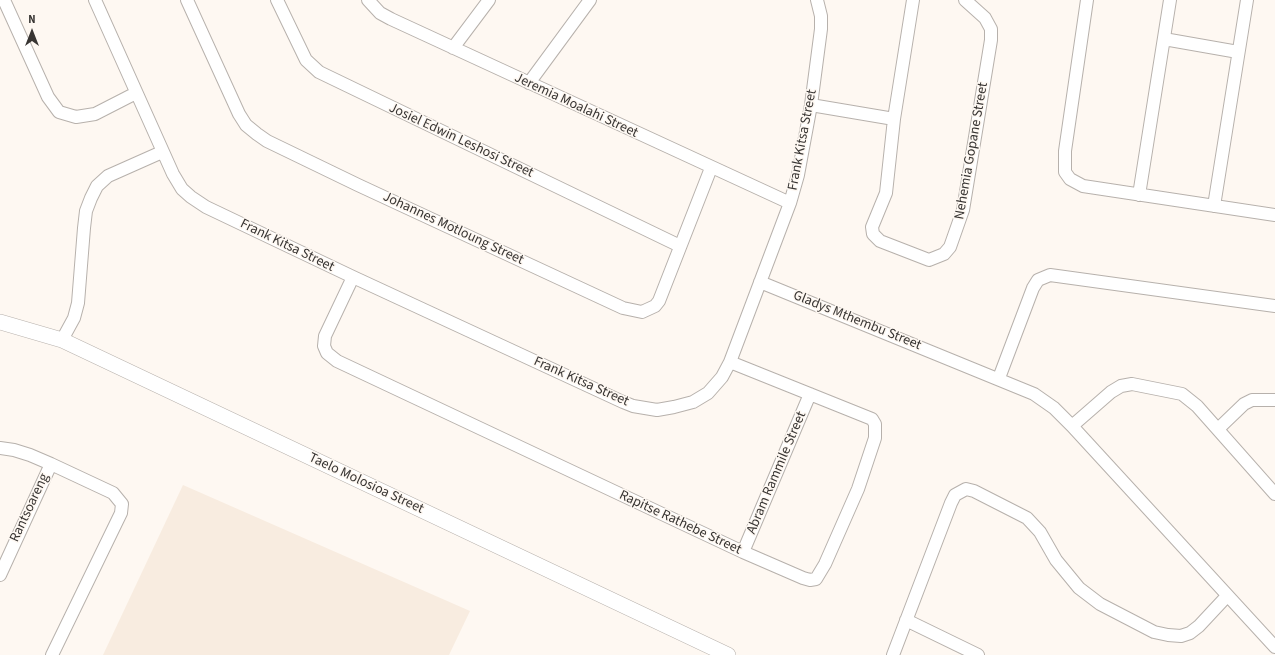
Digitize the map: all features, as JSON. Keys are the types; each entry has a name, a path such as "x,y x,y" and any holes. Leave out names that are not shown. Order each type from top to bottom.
{"street":[{"path":"4,0 48,98 59,112 76,117 95,114 136,93"},
{"name":"Frank Kitsa Street","path":"95,0 162,152 182,189 201,204 353,277 634,406 657,410 693,402 708,393 722,377 730,362 790,203 798,175 811,105 821,29 822,16 817,0"},
{"name":"Johannes Motloung Street","path":"187,0 239,114 246,125 267,141 623,308 636,312 650,310 659,301 711,168"},
{"name":"Josiel Edwin Leshosi Street","path":"277,0 306,60 319,72 680,246"},
{"name":"Jeremia Moalahi Street","path":"368,0 380,13 529,84 790,203"},
{"path":"453,48 489,0"},
{"path":"529,84 590,0"},
{"name":"Nehemia Gopane Street","path":"913,0 894,119 886,193 872,227 873,234 880,241 929,260 936,259 950,248 963,210 991,40 990,29 985,18 965,0"},
{"path":"1087,0 1065,151 1065,172 1076,183 1083,186 1275,215"},
{"path":"1139,195 1170,0"},
{"path":"1214,206 1247,0"},
{"path":"1164,39 1238,52"},
{"path":"811,105 894,119"},
{"path":"62,340 74,318 78,303 86,210 97,186 108,176 162,152"},
{"path":"999,378 1033,288 1038,280 1050,275 1275,306"},
{"name":"Rapitse Rathebe Street","path":"353,277 325,336 324,346 327,354 337,361 743,552 803,578 810,580 816,579 825,564 858,489 876,438 876,424 872,419 730,362"},
{"name":"Gladys Mthembu Street","path":"760,282 999,378 1034,394 1054,408 1275,647"},
{"name":"Taelo Molosioa Street","path":"0,322 62,340 728,655"},
{"path":"1072,426 1120,386 1132,384 1182,394 1190,399 1218,429 1275,494"},
{"name":"Abram Rammile Street","path":"743,552 810,394"},
{"path":"1218,429 1244,404 1252,400 1275,400"},
{"path":"0,448 25,453 113,494 119,499 123,508 52,655"},
{"name":"Rantsoareng","path":"0,574 51,464"},
{"path":"893,655 951,503 955,495 966,489 974,490 1027,518 1040,532 1056,560 1079,588 1100,604 1154,632 1168,636 1181,636 1190,633 1199,626 1227,596"},
{"path":"906,620 978,655"}],"shaded area":[{"path":"183,485 470,611 449,655 103,655"}]}
